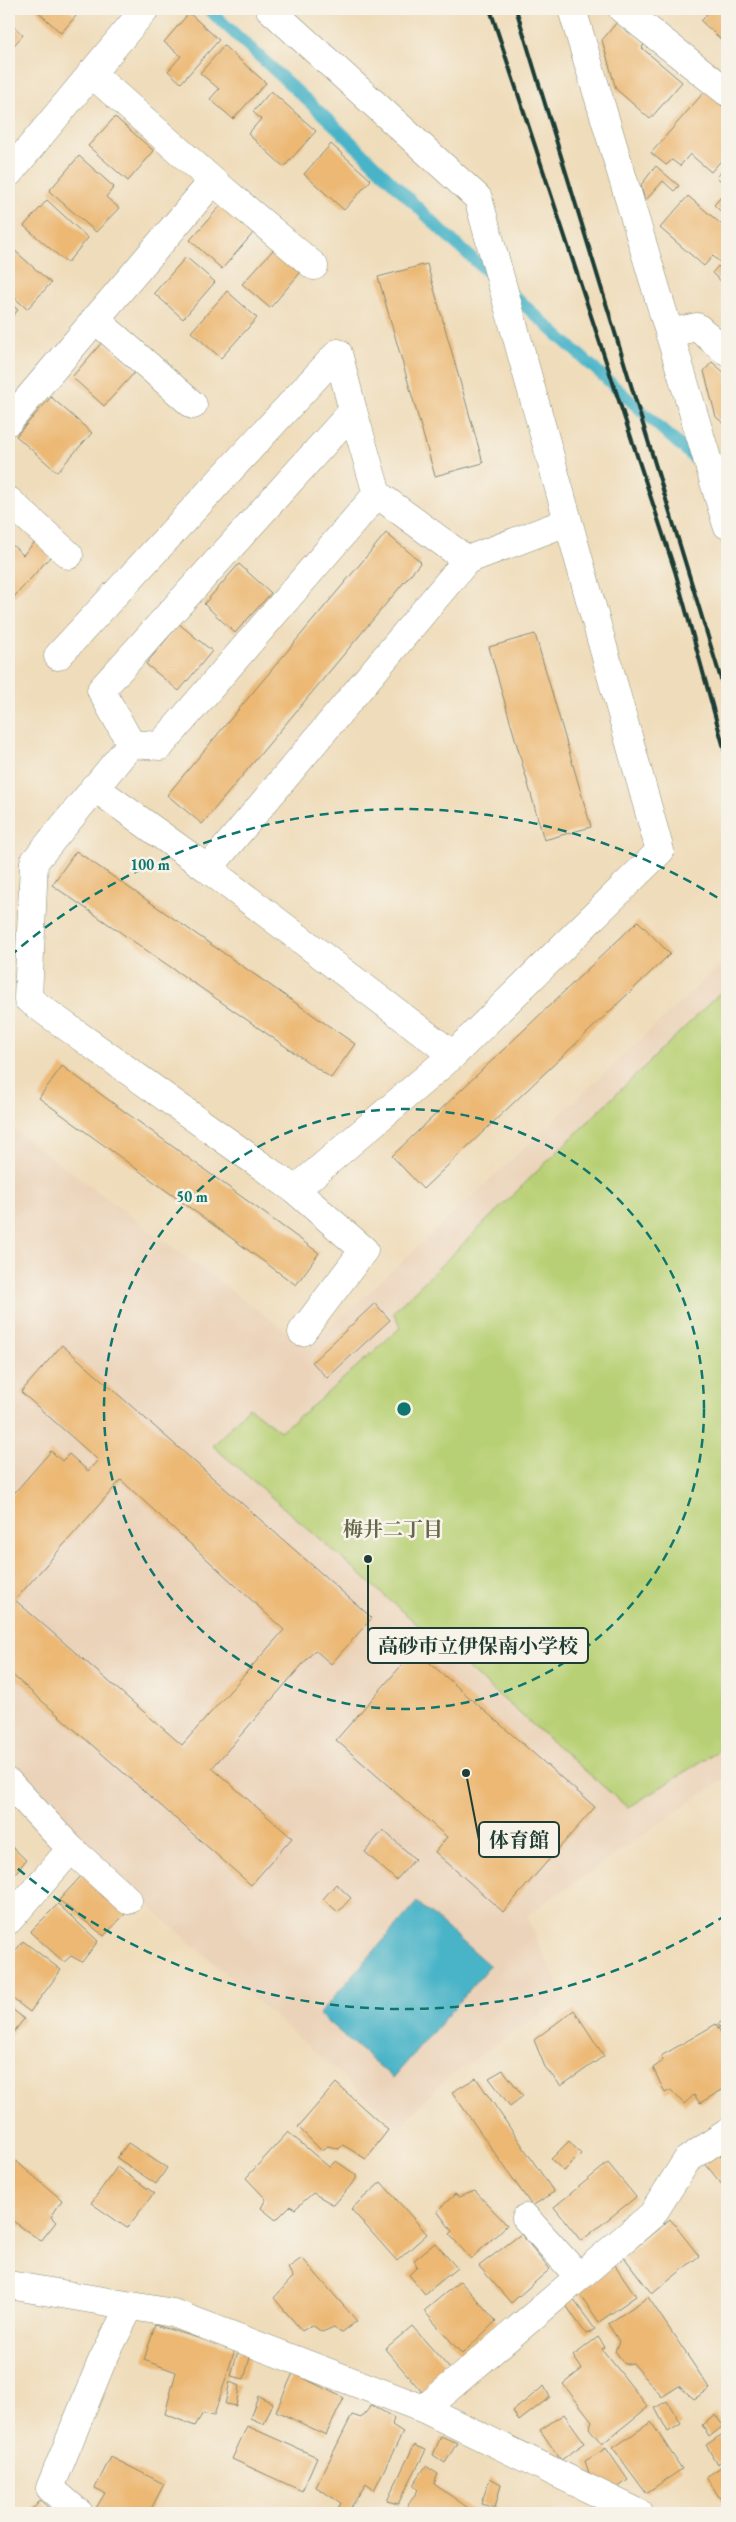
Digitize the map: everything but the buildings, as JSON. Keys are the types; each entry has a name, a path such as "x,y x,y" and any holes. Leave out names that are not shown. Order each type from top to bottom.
{"street":[{"path":"9,173 145,9"},
{"path":"270,9 478,198 660,852 453,1055 295,1190"},
{"path":"572,9 727,525"},
{"path":"622,9 727,92"},
{"path":"91,73 213,181 314,266"},
{"path":"9,420 213,181"},
{"path":"96,318 193,406"},
{"path":"669,333 697,327 727,352"},
{"path":"58,656 338,353 378,494 467,560"},
{"path":"131,744 102,690 353,411"},
{"path":"131,744 160,746 378,494"},
{"path":"9,501 69,554"},
{"path":"208,870 467,560 567,522"},
{"path":"131,744 34,862 28,999 295,1190 364,1250 302,1332"},
{"path":"94,787 208,870 453,1055"},
{"path":"9,1783 71,1849 128,1900"},
{"path":"9,1920 71,1849"},
{"path":"424,2410 652,2214 687,2160 727,2132"},
{"path":"526,2218 579,2277"},
{"path":"9,2285 173,2313 424,2410 639,2513"},
{"path":"79,2513 50,2488 102,2362 130,2306"}],"shaded area":[{"path":"727,959 727,1777 526,1916 564,1997 445,2080 400,2127 156,1912 9,1770 9,1126 309,1348"}],"green space":[{"path":"727,986 727,1745 628,1808 213,1446 249,1407 280,1431 317,1402 401,1327 393,1312"}],"water":[{"path":"417,1902 490,1966 393,2078 319,2014"}],"waterway":[{"path":"208,9 336,127 443,232 704,467"}],"railway":[{"path":"490,9 675,571 727,759"},
{"path":"516,9 727,699"}],"place":[{"name":"高砂市立伊保南小学校","path":"368,1559"},
{"name":"体育館","path":"466,1773"}],"district":[{"name":"梅井二丁目","path":"393,1529"}]}
